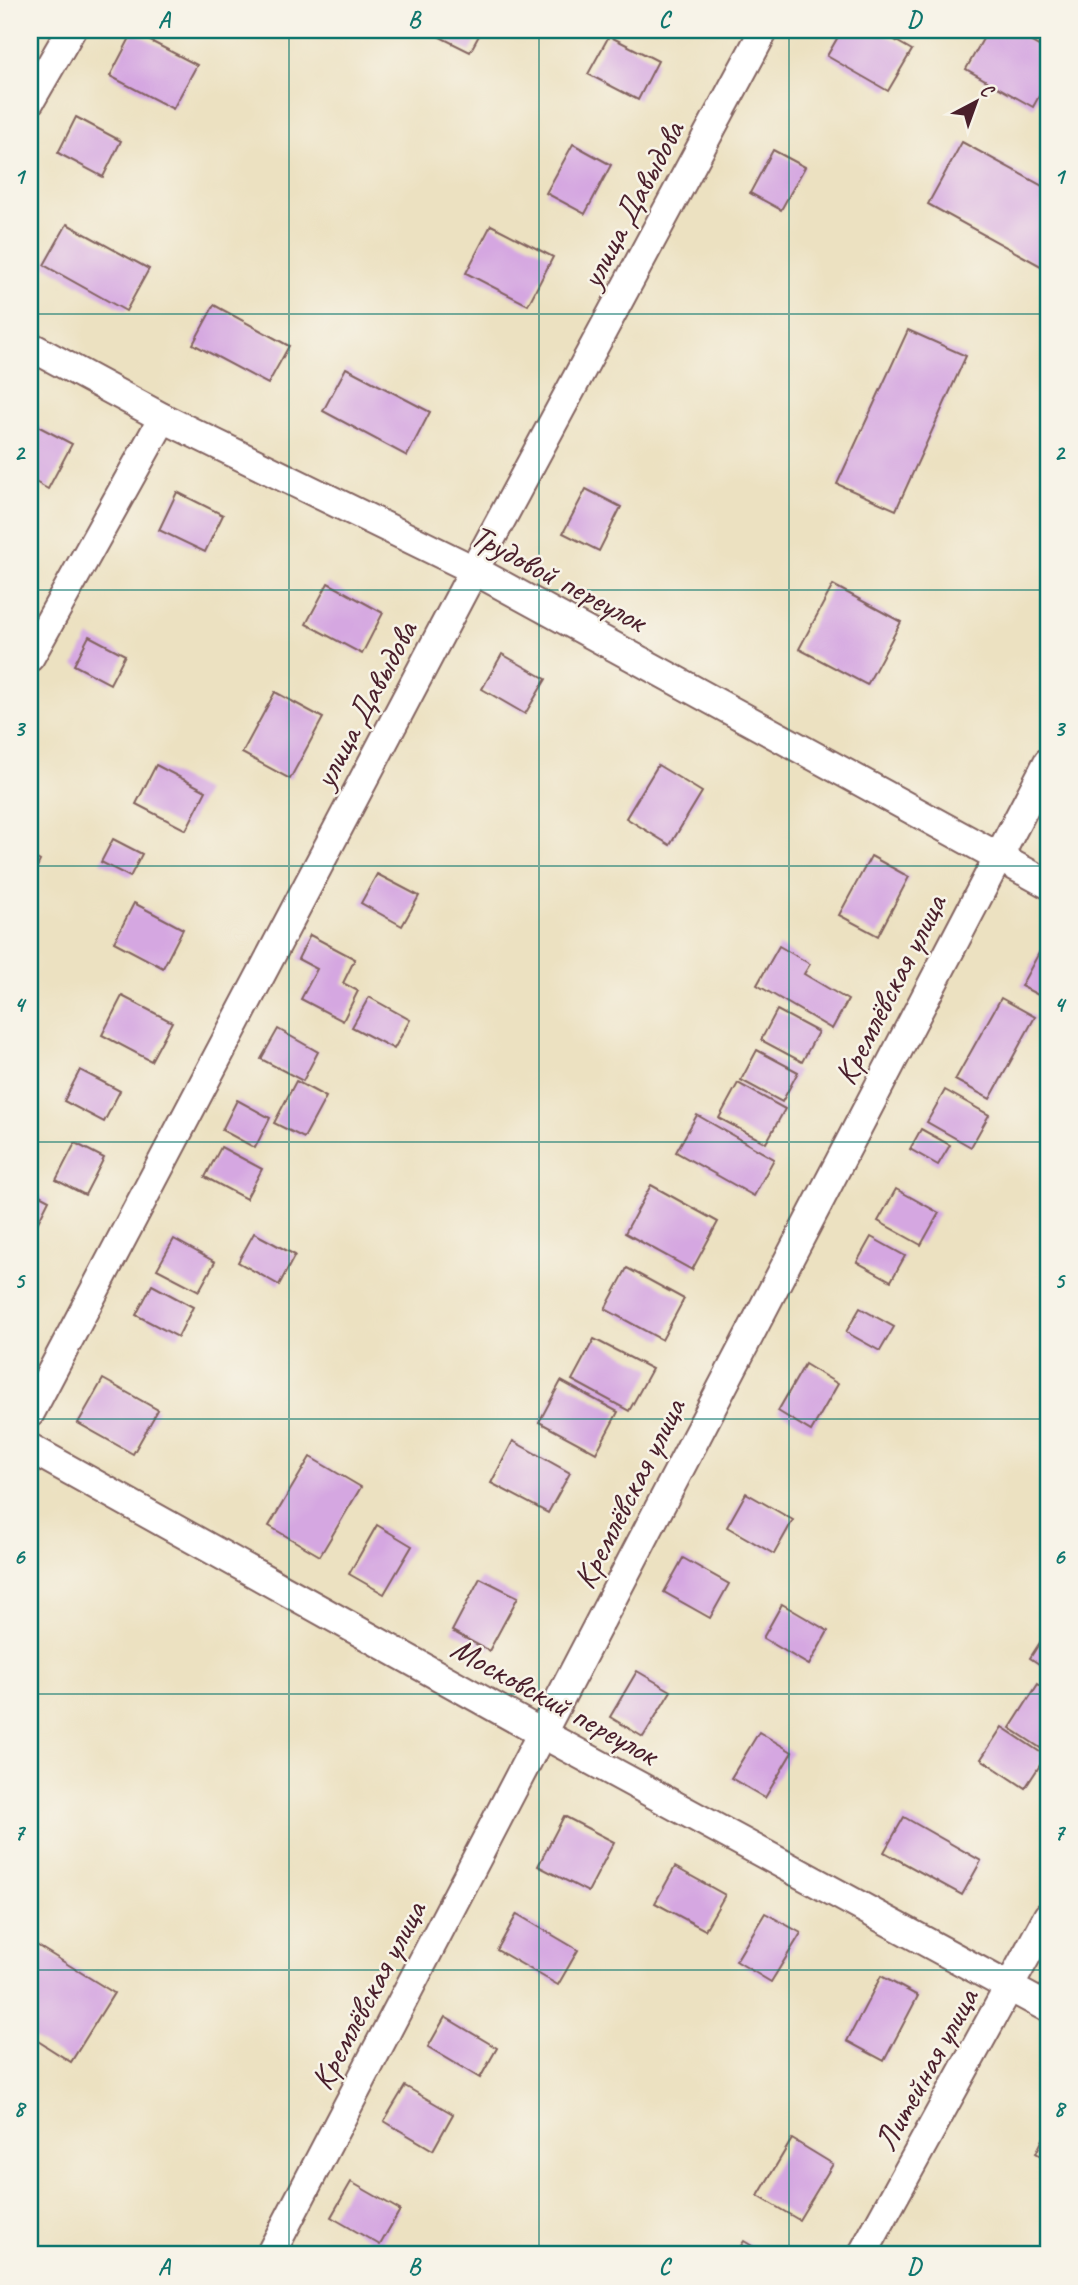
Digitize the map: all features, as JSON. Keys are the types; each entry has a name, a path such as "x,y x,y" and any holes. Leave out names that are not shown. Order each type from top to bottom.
{"street":[{"path":"30,101 71,30"},
{"name":"улица Давыдова","path":"30,1413 474,570 764,30"},
{"name":"Трудовой переулок","path":"30,346 163,418 474,570 1048,884"},
{"path":"30,657 163,418"},
{"name":"Кремлёвская улица","path":"270,2255 1048,762"},
{"name":"Московский переулок","path":"30,1448 543,1734 1048,2008"},
{"name":"Литейная улица","path":"862,2255 1048,1916"}],"building":[{"path":"426,30 482,30 470,52"},
{"path":"842,30 877,30 912,50 888,91 827,56"},
{"path":"988,30 1010,30 1048,51 1048,80 1033,107 966,69"},
{"path":"133,32 197,65 173,109 110,76"},
{"path":"609,36 658,61 638,100 588,74"},
{"path":"76,117 121,141 103,177 58,153"},
{"path":"962,142 1048,189 1048,270 928,204"},
{"path":"573,144 611,165 585,214 546,193"},
{"path":"773,150 805,167 781,210 750,193"},
{"path":"67,224 149,269 126,311 44,265"},
{"path":"491,225 553,257 528,305 466,273"},
{"path":"214,305 289,346 268,384 193,344"},
{"path":"908,330 966,356 896,510 837,484"},
{"path":"346,368 430,412 407,456 323,411"},
{"path":"30,422 72,444 48,489 30,479"},
{"path":"586,489 621,507 599,551 563,533"},
{"path":"177,492 223,515 205,552 159,530"},
{"path":"328,583 383,613 362,654 306,624"},
{"path":"833,585 901,622 867,685 799,649"},
{"path":"89,636 125,655 110,684 74,665"},
{"path":"502,654 546,679 525,714 482,689"},
{"path":"275,692 323,718 290,779 242,753"},
{"path":"156,765 206,791 186,830 136,804"},
{"path":"658,765 702,792 670,845 626,818"},
{"path":"113,839 142,854 130,877 101,862"},
{"path":"30,855 40,861 30,881"},
{"path":"871,856 909,877 878,936 839,915"},
{"path":"377,874 419,896 402,926 361,903"},
{"path":"134,903 183,929 163,968 114,942"},
{"path":"310,935 355,959 343,983 358,991 343,1021 301,999 317,969 298,959"},
{"path":"779,946 810,964 804,974 848,1000 832,1029 757,985"},
{"path":"1040,951 1048,955 1048,1000 1021,986"},
{"path":"122,996 172,1022 151,1061 102,1035"},
{"path":"369,997 410,1020 394,1049 352,1027"},
{"path":"1001,998 1035,1017 990,1099 955,1080"},
{"path":"777,1010 818,1032 802,1062 761,1040"},
{"path":"278,1029 318,1052 303,1081 261,1059"},
{"path":"757,1050 798,1072 782,1102 741,1080"},
{"path":"80,1070 120,1091 104,1122 64,1101"},
{"path":"296,1081 326,1097 304,1138 274,1123"},
{"path":"738,1083 785,1109 766,1143 719,1118"},
{"path":"945,1090 989,1115 971,1147 927,1122"},
{"path":"237,1100 270,1118 255,1148 222,1130"},
{"path":"697,1115 774,1159 754,1196 676,1152"},
{"path":"921,1129 950,1145 938,1165 910,1149"},
{"path":"75,1143 104,1158 85,1195 56,1180"},
{"path":"221,1147 262,1169 246,1199 205,1177"},
{"path":"651,1185 718,1222 692,1270 625,1233"},
{"path":"896,1189 939,1213 921,1245 878,1221"},
{"path":"30,1190 49,1200 30,1238"},
{"path":"254,1233 295,1255 279,1285 238,1262"},
{"path":"871,1237 905,1256 891,1281 857,1262"},
{"path":"174,1239 215,1262 199,1291 157,1269"},
{"path":"627,1268 684,1299 662,1340 605,1309"},
{"path":"152,1285 193,1307 178,1337 136,1315"},
{"path":"860,1308 894,1327 880,1351 846,1332"},
{"path":"594,1339 652,1369 629,1411 572,1380"},
{"path":"805,1364 838,1384 811,1431 778,1411"},
{"path":"103,1379 158,1410 133,1454 78,1423"},
{"path":"561,1381 618,1412 596,1453 539,1422"},
{"path":"513,1441 570,1473 548,1513 491,1483"},
{"path":"310,1457 361,1487 320,1556 269,1526"},
{"path":"746,1493 793,1520 774,1554 727,1527"},
{"path":"377,1525 412,1546 384,1594 349,1574"},
{"path":"683,1558 729,1584 710,1618 664,1592"},
{"path":"480,1578 518,1597 489,1651 452,1631"},
{"path":"782,1604 828,1631 809,1665 763,1638"},
{"path":"1048,1630 1048,1670 1030,1658"},
{"path":"637,1671 671,1691 643,1737 610,1717"},
{"path":"1038,1684 1048,1691 1048,1739 1042,1749 1010,1728"},
{"path":"1002,1727 1046,1756 1025,1788 981,1759"},
{"path":"759,1732 792,1752 765,1798 731,1778"},
{"path":"564,1816 614,1842 588,1892 538,1866"},
{"path":"904,1817 981,1861 962,1895 884,1852"},
{"path":"675,1867 725,1895 705,1930 655,1903"},
{"path":"765,1913 801,1933 771,1982 736,1961"},
{"path":"517,1914 578,1950 558,1985 497,1950"},
{"path":"30,1941 114,1993 71,2062 30,2036"},
{"path":"881,1976 918,1996 884,2061 847,2041"},
{"path":"445,2017 497,2048 480,2078 428,2047"},
{"path":"405,2086 453,2114 433,2150 384,2121"},
{"path":"1048,2129 1048,2160 1036,2153"},
{"path":"792,2139 833,2164 799,2220 758,2196"},
{"path":"351,2182 400,2210 380,2245 331,2217"},
{"path":"744,2241 767,2255 735,2255"}]}
